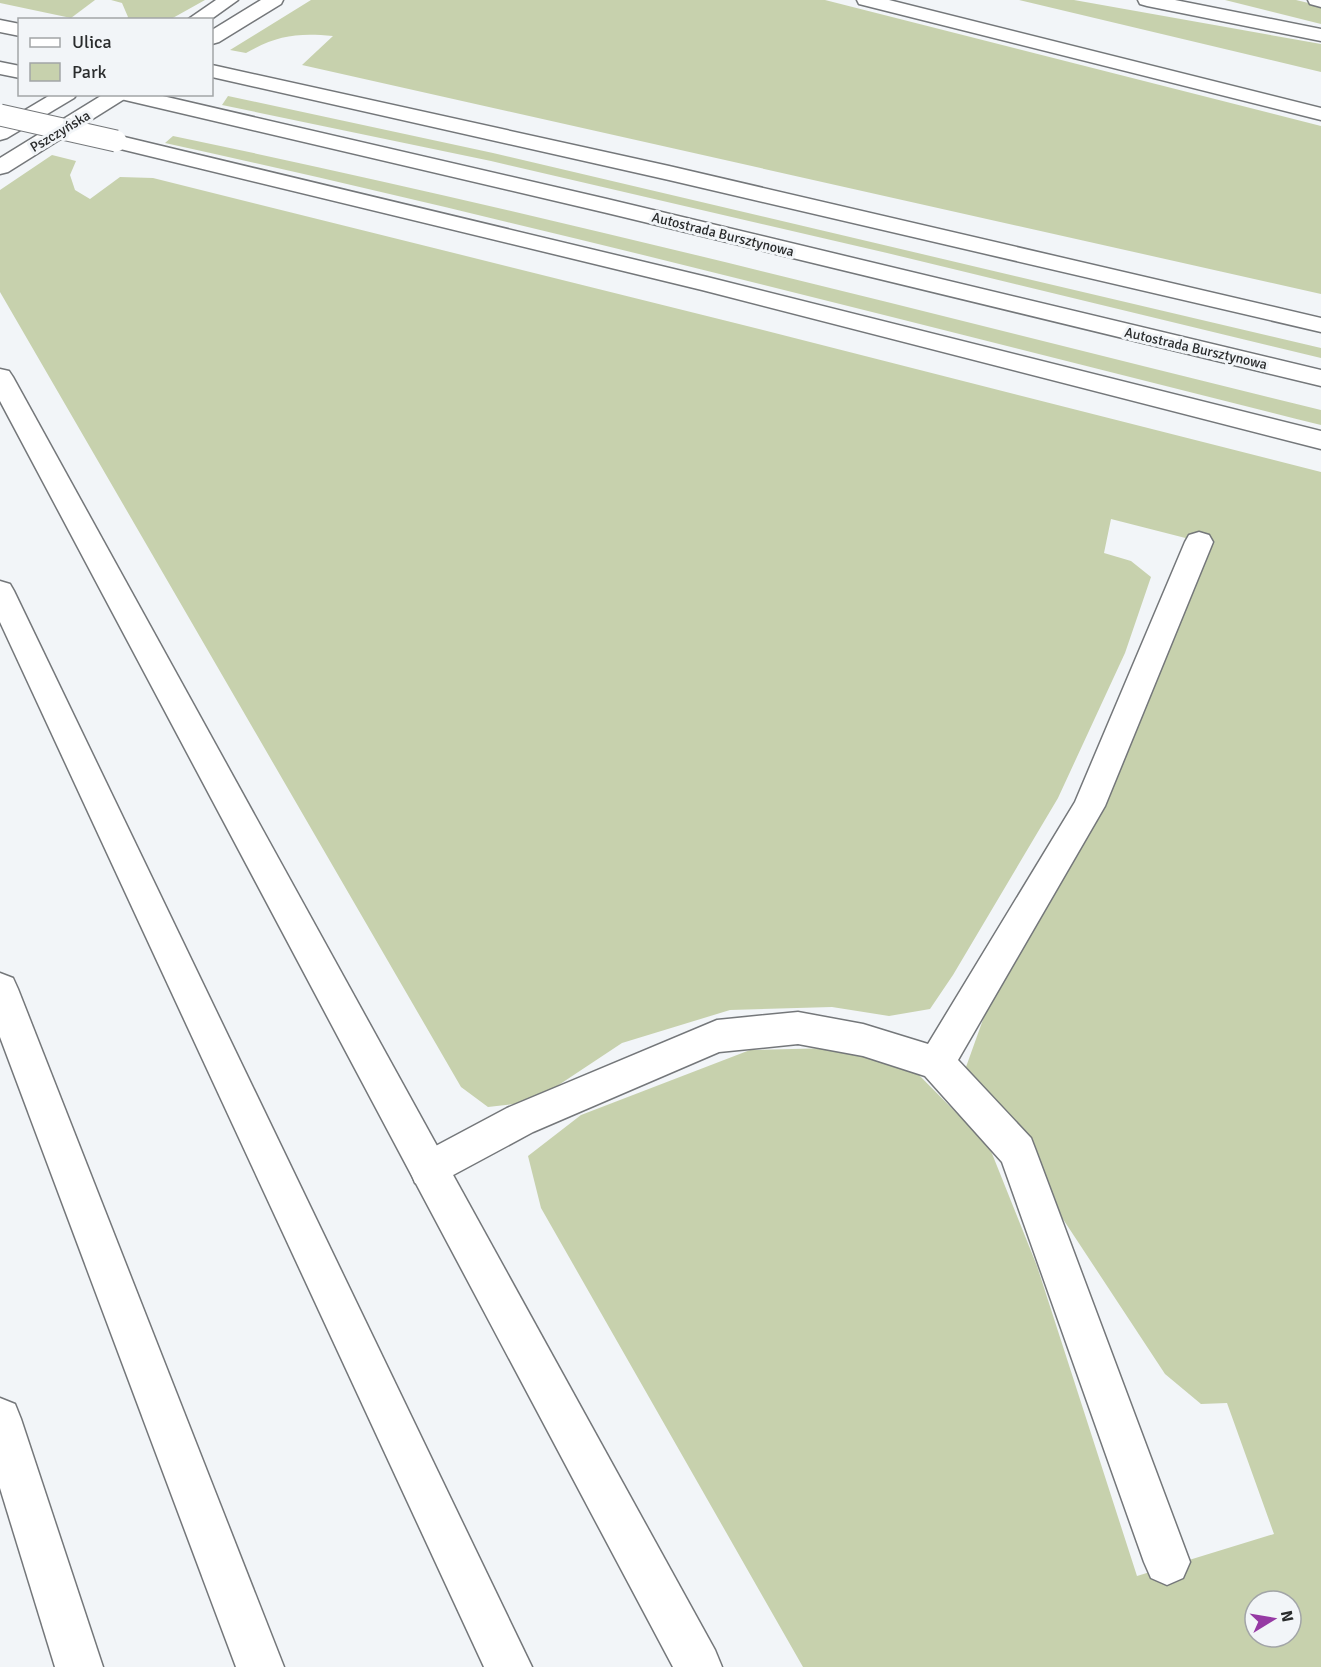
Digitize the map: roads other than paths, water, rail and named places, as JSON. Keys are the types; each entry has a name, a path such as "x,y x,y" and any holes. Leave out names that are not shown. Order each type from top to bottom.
{"main road":[{"path":"199,18 230,0"},
{"path":"213,37 274,0"},
{"path":"866,0 1321,114"},
{"path":"1146,0 1321,32"},
{"path":"1206,0 1321,32"},
{"path":"0,26 18,30"},
{"path":"0,68 18,72"},
{"path":"218,72 669,173 1321,325"},
{"name":"Pszczyńska","path":"0,134 64,96"},
{"name":"Pszczyńska","path":"0,167 116,96"},
{"name":"Autostrada Bursztynowa","path":"134,96 607,206 1321,378"},
{"path":"0,115 707,284 1321,440"},
{"path":"0,377 688,1648 707,1667"},
{"path":"937,1063 1089,806 1199,542"},
{"path":"0,591 508,1667"},
{"path":"0,989 260,1667"},
{"path":"429,1170 520,1120 717,1036 798,1028 863,1040 937,1063 1017,1151 1167,1563"},
{"path":"0,1419 79,1667"}]}
